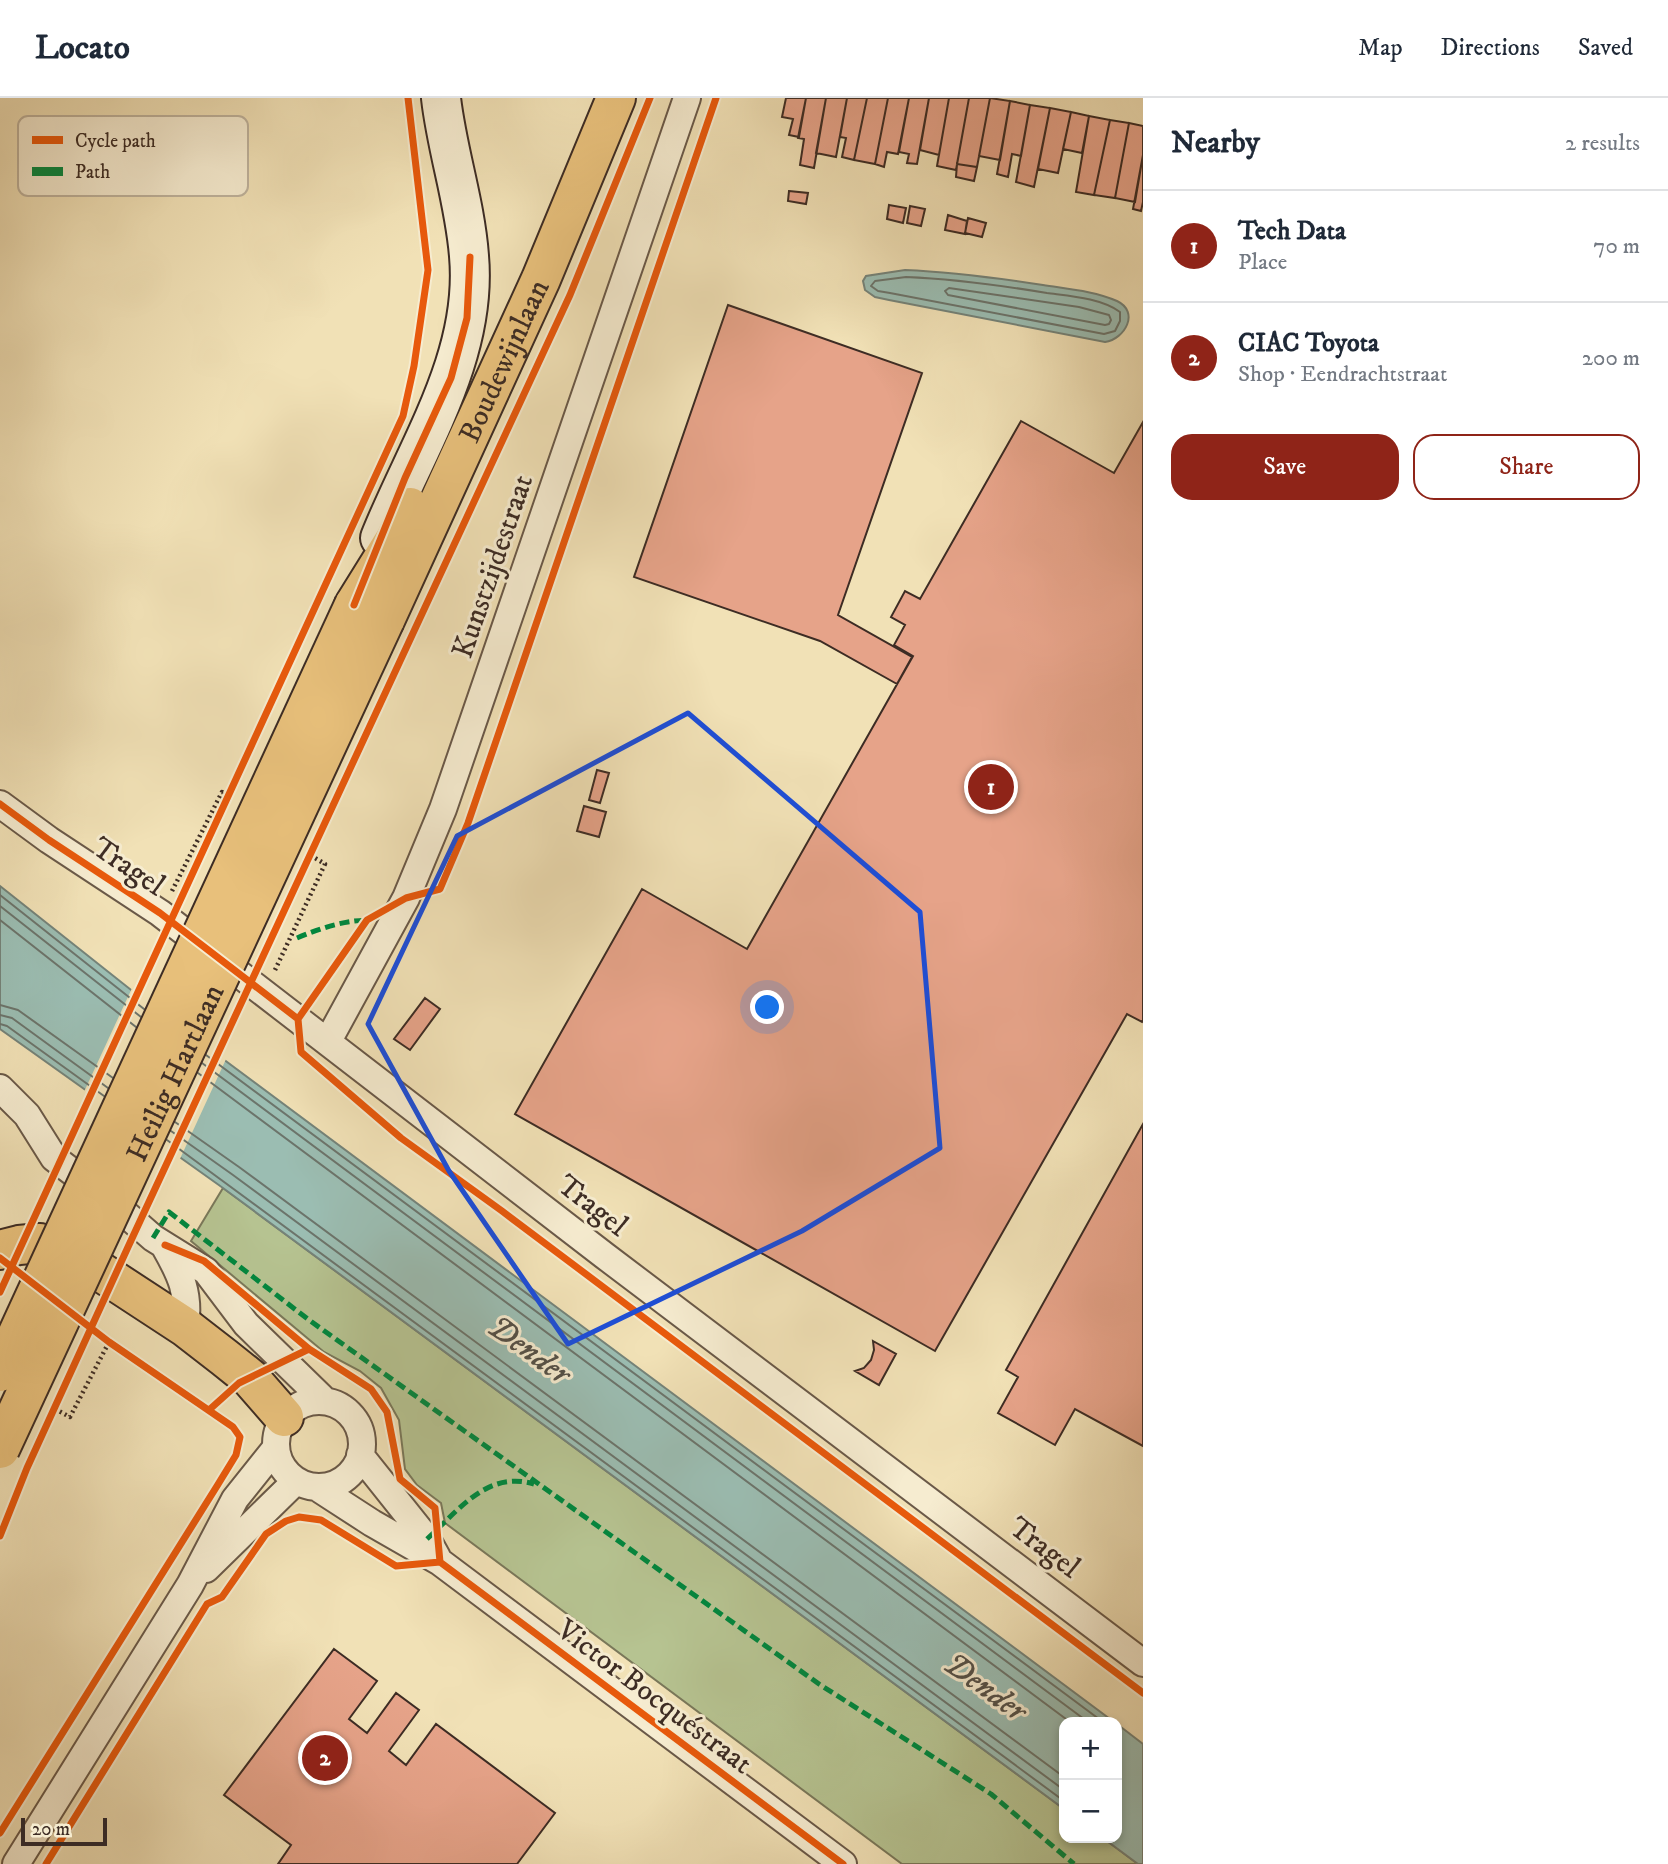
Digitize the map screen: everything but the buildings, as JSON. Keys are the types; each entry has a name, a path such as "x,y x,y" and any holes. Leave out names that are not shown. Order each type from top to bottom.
{"main road":[{"name":"Boudewijnlaan","path":"369,612 380,536 451,378 467,318 470,257 441,98"},
{"name":"Boudewijnlaan","path":"369,612 395,539 519,271 588,98"},
{"name":"Boudewijnlaan","path":"369,612 541,279 616,98"},
{"name":"Heilig Hartlaan","path":"0,1372 369,612"},
{"name":"Heilig Hartlaan","path":"0,1449 369,612"},
{"path":"0,1250 19,1245 40,1244 75,1255 185,1327 250,1378 280,1433"}],"street":[{"name":"Kunstzijdestraat","path":"328,1041 406,898 443,809 687,98"},
{"name":"Tragel","path":"0,804 160,913 605,1256 1143,1663"},
{"path":"0,1088 27,1115 54,1158 164,1245 206,1271 246,1324 325,1401"},
{"path":"164,1245 182,1276 187,1314 185,1327"},
{"path":"16,1864 190,1585 235,1499 297,1406 313,1401 325,1401 337,1404 347,1411 355,1420 362,1444 354,1469 343,1480 329,1486 307,1485 190,1585"},
{"path":"280,1433 279,1461 286,1473 440,1562"},
{"path":"360,1455 427,1539 440,1562"},
{"name":"Victor Bocquéstraat","path":"440,1562 843,1864"}],"path":[{"path":"218,820 235,783"},
{"path":"160,913 222,792 229,796"},
{"path":"304,867 316,842"},
{"path":"265,993 325,864 310,855"},
{"path":"98,1334 120,1349"},
{"path":"55,1409 70,1417 109,1342"},
{"path":"50,1421 61,1397"}],"highlighted area":[{"path":"688,713 920,912 940,1148 802,1231 568,1344 449,1171 368,1024 457,836"}],"green space":[{"path":"223,1188 1059,1805 1059,1843 1110,1843 1138,1864 902,1864 445,1523 441,1503 417,1485 405,1469 399,1420 381,1388 360,1371 324,1352 191,1241"}],"water":[{"path":"905,270 992,278 1099,295 1124,306 1129,318 1119,336 1105,342 875,297 865,290 863,281 866,276"},
{"name":"Dender","path":"0,886 145,1001 1107,1717 1059,1717 1059,1805 223,1188 0,1029"},
{"name":"Dender","path":"1122,1728 1143,1744 1143,1864 1138,1864 1110,1843 1122,1843"}],"pier":[{"path":"133,986 227,1057 179,1161 83,1094"}],"marked path":[{"path":"297,938 332,926 367,920"},
{"path":"153,1238 169,1212 309,1320 819,1684 991,1794 1074,1864"},
{"path":"427,1539 462,1506 488,1488 517,1481 534,1484"}],"cycle path":[{"path":"0,1292 403,416 414,366 428,270 408,98"},
{"path":"0,1536 27,1468 128,1247 570,295 650,98"},
{"path":"716,98 468,823 440,889 406,898 367,920 298,1019 301,1052 401,1138 1143,1693"},
{"path":"354,605 405,478 451,378 467,318 470,257"},
{"path":"0,804 49,840 160,913 298,1019"},
{"path":"165,1245 204,1261 309,1349 371,1389 387,1412 400,1479 435,1508 440,1562"},
{"path":"0,1258 109,1342 233,1427 240,1437 236,1455 0,1833"},
{"path":"209,1410 239,1383 309,1349"},
{"path":"46,1864 207,1604 222,1597 266,1534 286,1521 299,1517 321,1520 396,1566 440,1562"},
{"path":"440,1562 843,1864"}],"place":[{"name":"Tech Data","path":"991,787"},
{"name":"CIAC Toyota","path":"325,1758"}]}
